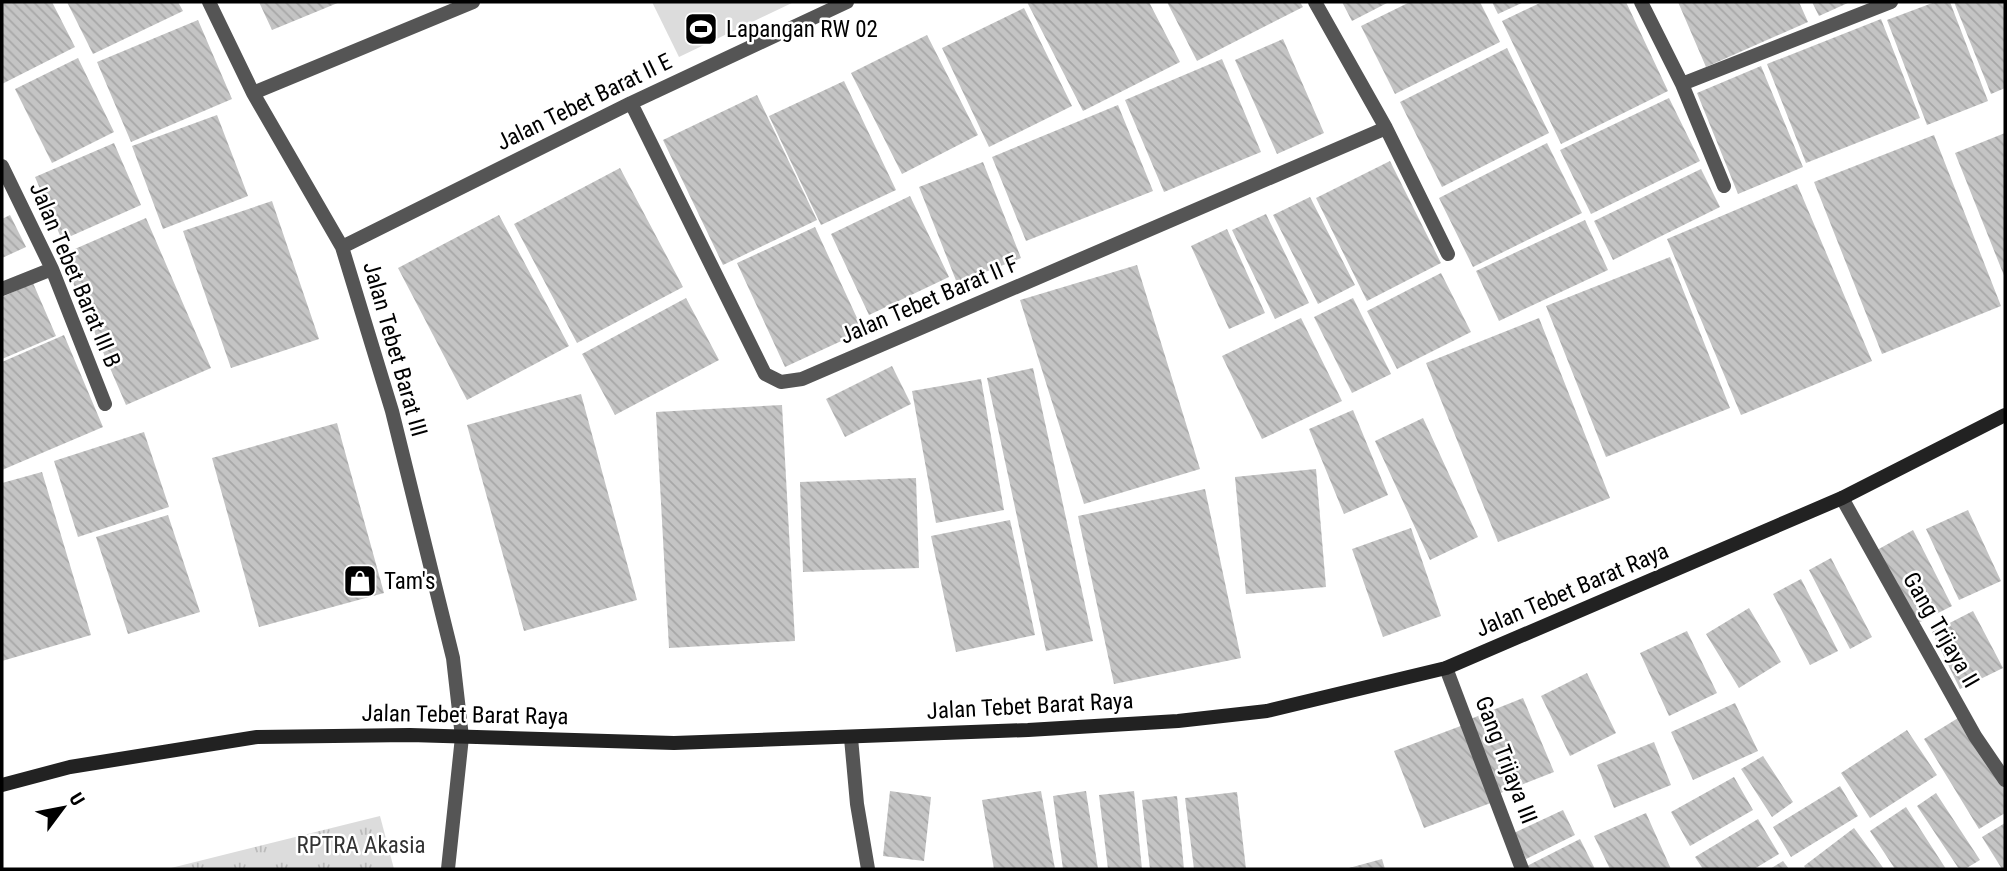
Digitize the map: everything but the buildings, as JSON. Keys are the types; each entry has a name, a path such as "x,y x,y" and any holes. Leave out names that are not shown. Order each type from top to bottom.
{"street":[{"name":"Jalan Tebet Barat III","path":"209,2 253,93 342,247 391,411 453,659 462,737 448,869"},
{"path":"253,93 473,2"},
{"name":"Jalan Tebet Barat II E","path":"342,247 631,103 847,2"},
{"path":"1315,2 1386,128 1448,254"},
{"path":"1641,2 1682,84 1724,186"},
{"path":"1682,84 1891,2"},
{"name":"Jalan Tebet Barat II F","path":"631,103 765,374 781,382 802,379 1386,128"},
{"name":"Jalan Tebet Barat III B","path":"2,166 52,270 105,404"},
{"path":"2,289 52,270"},
{"name":"Jalan Tebet Barat Raya","path":"2,785 69,766 257,737 462,737 674,743 851,738 1096,726 1268,711 1446,668 1842,498 2005,415"},
{"name":"Gang Trijaya II","path":"1842,498 1948,689 2005,780"},
{"name":"Gang Trijaya III","path":"1446,668 1522,869"},
{"path":"851,738 857,804 869,869"}],"green space":[{"name":"Lapangan RW 02","path":"652,2 794,2 679,57"},
{"name":"RPTRA Akasia","path":"380,816 394,869 167,869"}],"place":[{"name":"Lapangan RW 02","path":"701,29"},
{"name":"Tam's","path":"360,581"}]}
